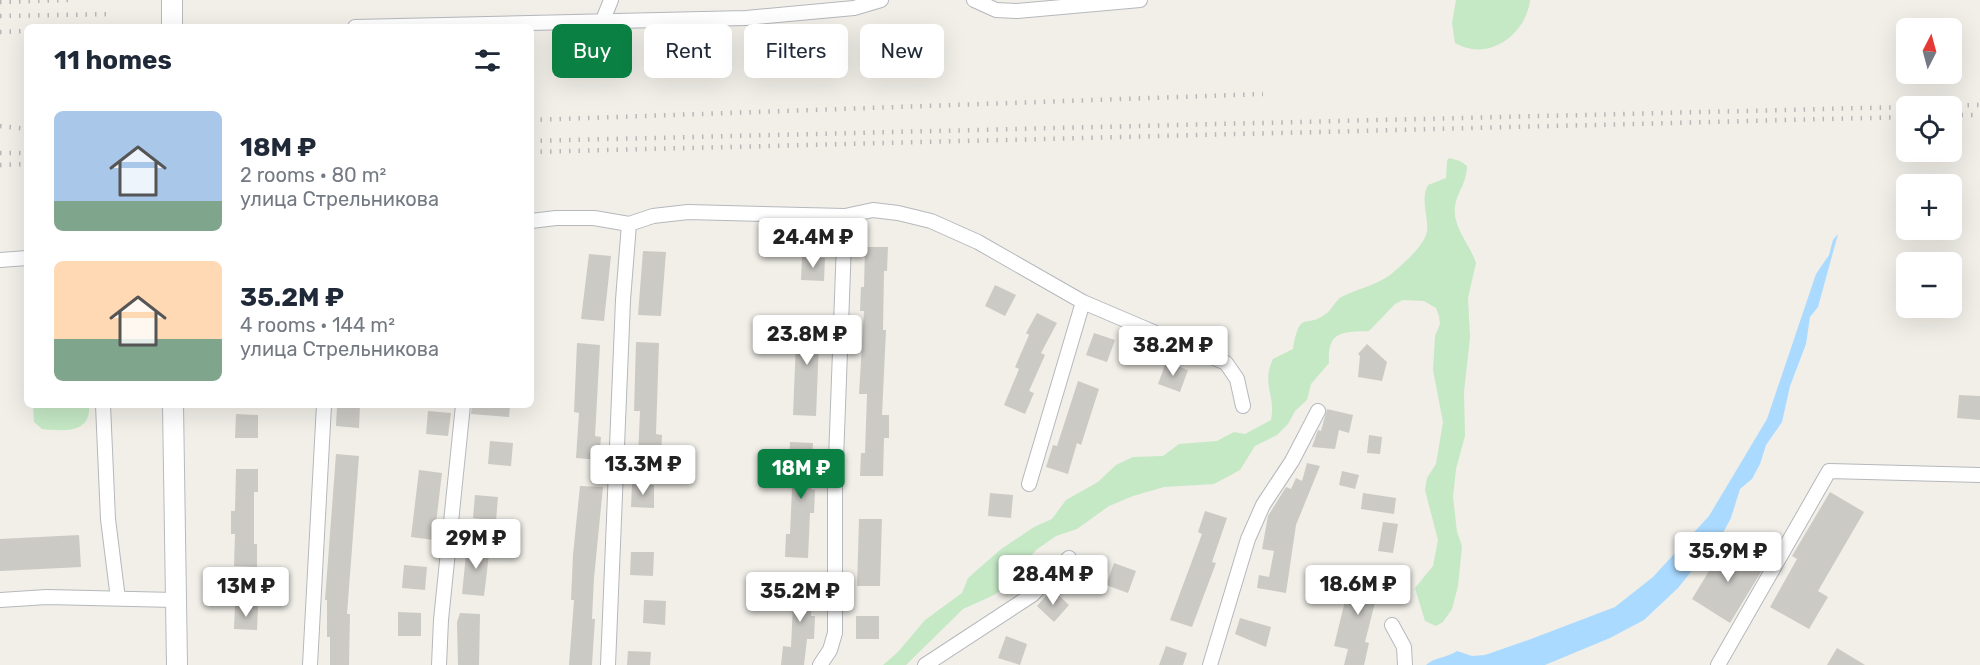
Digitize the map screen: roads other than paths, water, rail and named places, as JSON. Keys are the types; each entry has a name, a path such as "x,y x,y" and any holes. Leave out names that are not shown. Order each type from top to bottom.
{"main road":[{"path":"172,0 172,24"},
{"path":"173,408 177,665"}],"street":[{"path":"603,20 611,0"},
{"path":"461,24 746,18 854,8 881,0"},
{"path":"974,0 996,10 1140,0"},
{"path":"534,221 594,218 629,224 653,216 688,212 845,216 873,210 931,221 978,242 1083,302 1226,363 1238,379 1243,406"},
{"path":"820,665 830,650 835,633 835,487 845,216"},
{"path":"608,665 622,323 629,224"},
{"path":"0,260 24,258"},
{"path":"1029,484 1083,302"},
{"path":"103,408 108,519 118,599"},
{"path":"310,665 324,408"},
{"path":"439,665 441,620 463,408"},
{"path":"1210,665 1248,540 1263,505 1292,461 1318,411"},
{"path":"1718,665 1829,471 1980,475"},
{"path":"925,665 1032,595 1070,558"},
{"path":"0,600 47,597 175,600"},
{"path":"1392,625 1404,647 1405,665"}],"water":[{"path":"1838,234 1818,307 1810,317 1806,344 1790,386 1782,422 1766,445 1752,479 1740,489 1731,518 1724,531 1678,588 1644,620 1610,638 1545,665 1426,665 1457,651 1472,656 1485,655 1615,607 1653,577 1709,516 1767,419 1816,274 1829,255 1833,240"}],"railway":[{"path":"0,2 68,0"},
{"path":"0,16 113,14"},
{"path":"0,32 24,31"},
{"path":"534,120 1263,94"},
{"path":"1962,105 1980,105"},
{"path":"534,141 1896,107"},
{"path":"1962,115 1980,115"},
{"path":"534,152 1896,117"},
{"path":"0,126 24,129"},
{"path":"0,153 24,153"},
{"path":"0,165 24,164"}]}
